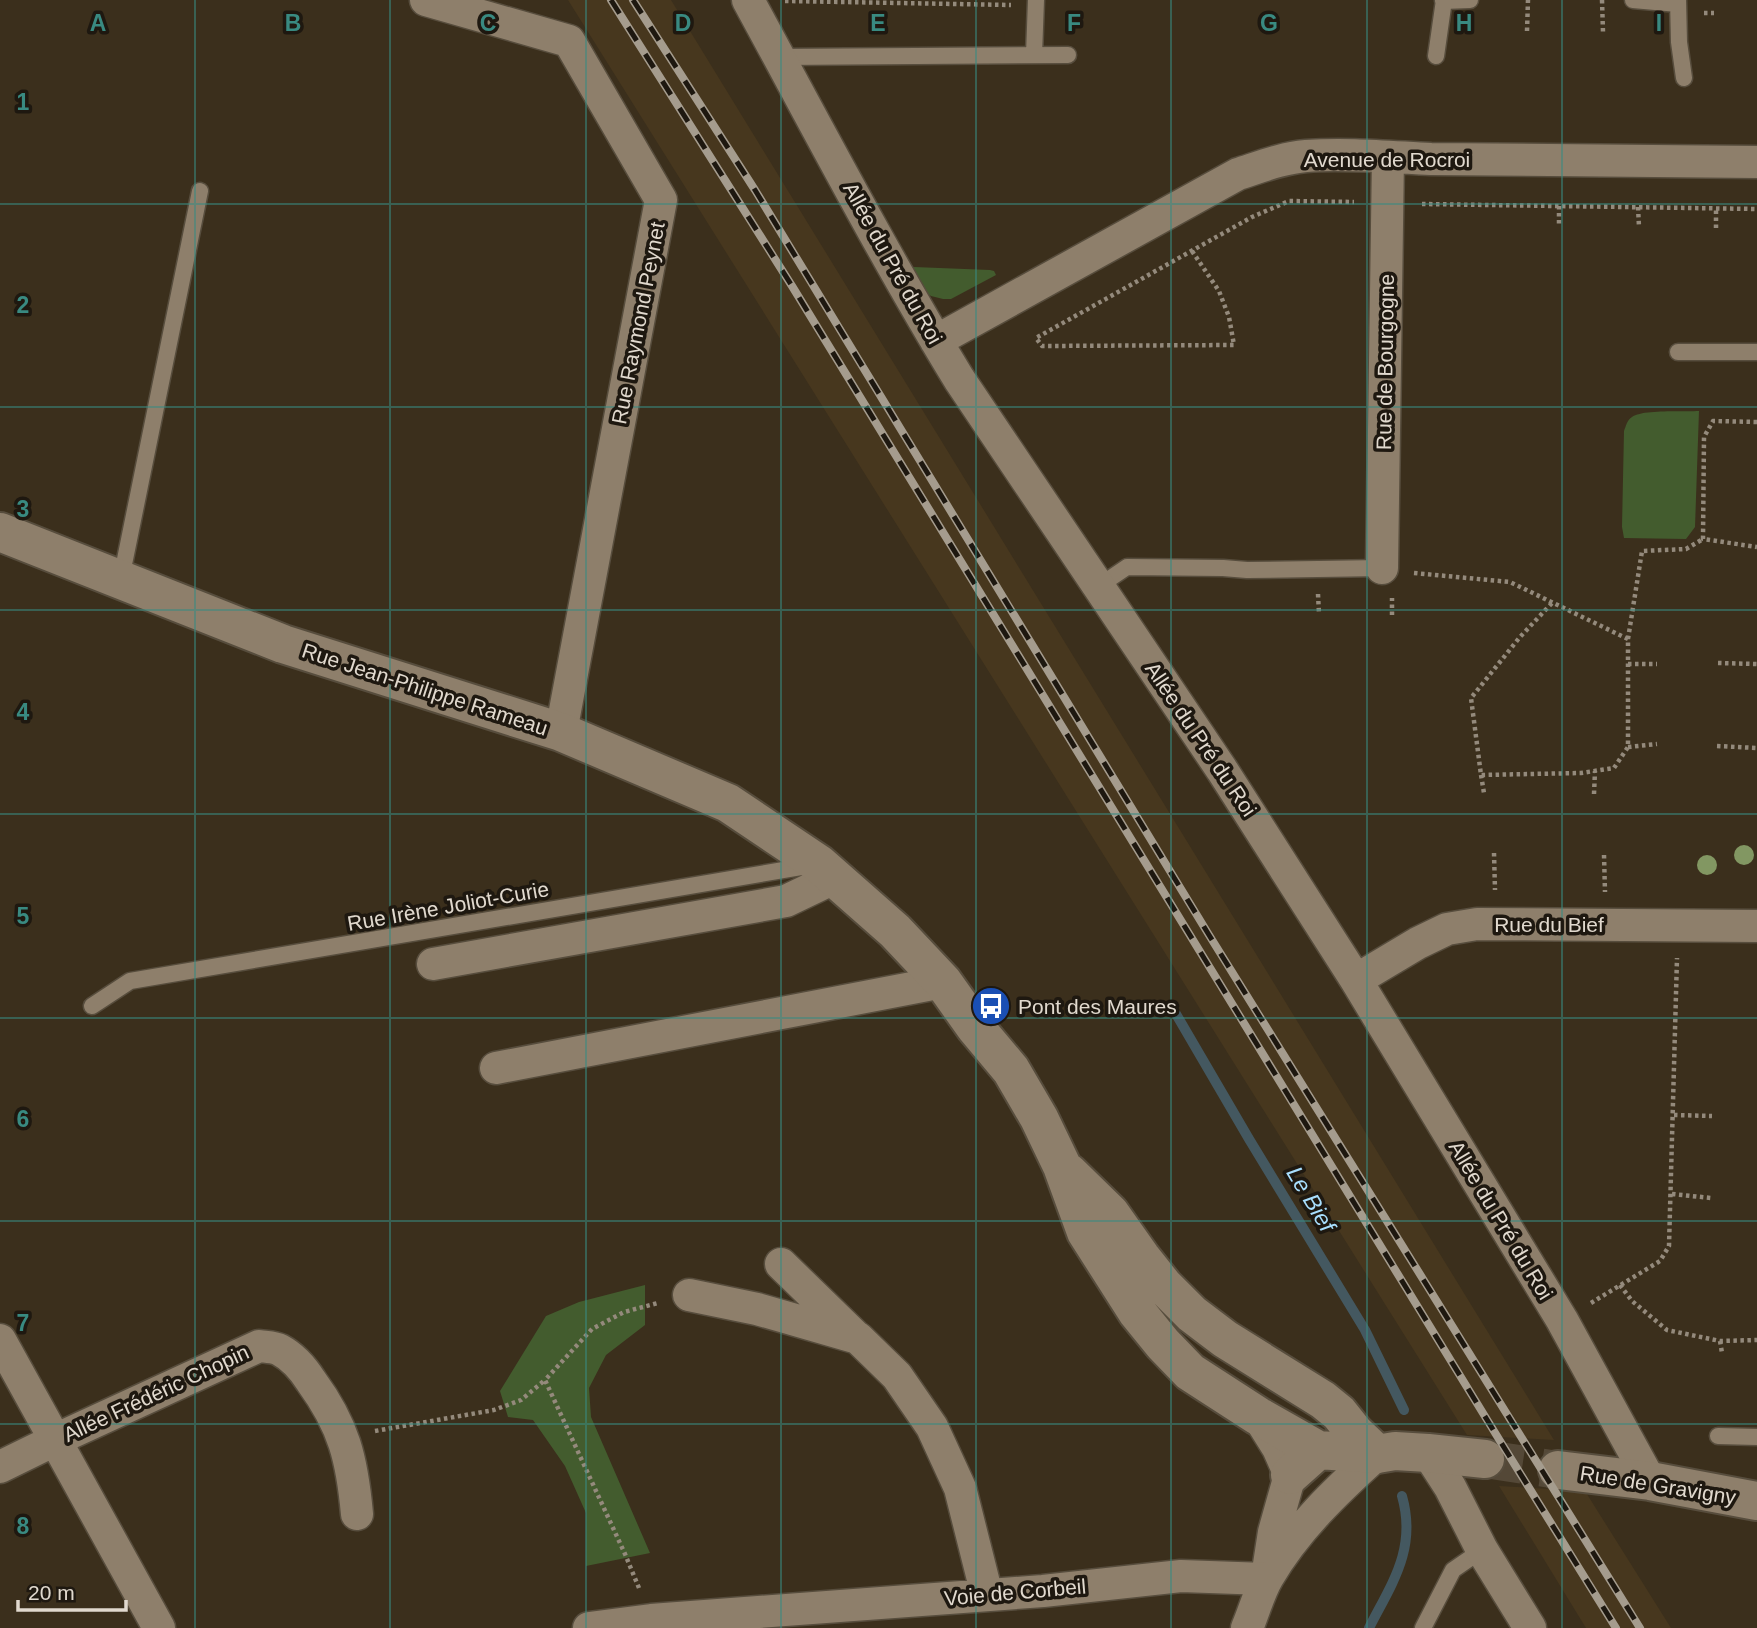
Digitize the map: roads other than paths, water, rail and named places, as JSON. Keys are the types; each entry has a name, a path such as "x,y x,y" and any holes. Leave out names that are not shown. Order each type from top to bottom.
{"street":[{"name":"Rue Raymond Peynet","path":"426,0 569,40 661,200 561,732"},
{"name":"Allée du Pré du Roi","path":"762,1 779,57 936,341 1222,770 1356,980 1562,1320 1650,1481"},
{"name":"Avenue de Rocroi","path":"936,341 1238,174 1270,163 1304,156 1757,162"},
{"name":"Rue de Bourgogne","path":"1382,568 1388,156"},
{"name":"Rue Jean-Philippe Rameau","path":"0,532 284,644 561,732 728,803 826,871 895,930 943,982 975,1027 1011,1070 1039,1118 1062,1166 1086,1232 1137,1312 1190,1372 1258,1416 1318,1450 1377,1454"},
{"path":"433,964 786,901 826,871"},
{"name":"Rue du Bief","path":"1356,980 1427,938 1447,929 1477,924 1757,926"},
{"path":"496,1068 943,982"},
{"name":"Rue Jean-Philippe Rameau","path":"1062,1166 1110,1213 1164,1286 1192,1314 1225,1339 1323,1400 1339,1413 1377,1454"},
{"path":"781,1264 897,1376 932,1427 960,1488 987,1595"},
{"path":"690,1295 757,1309 858,1338"},
{"path":"0,1340 159,1628"},
{"name":"Allée Frédéric Chopin","path":"0,1467 259,1346 280,1350 303,1369 327,1403 343,1436 354,1479 357,1514"},
{"path":"1258,1416 1278,1447 1290,1475"},
{"path":"1247,1628 1266,1579 1274,1532 1290,1475 1318,1450"},
{"path":"1266,1579 1326,1501 1377,1454 1395,1451 1485,1459"},
{"path":"1428,1453 1450,1487 1482,1550 1530,1628"},
{"name":"Rue de Gravigny","path":"1558,1470 1650,1481 1757,1501"},
{"name":"Voie de Corbeil","path":"589,1628 651,1620 1043,1591 1181,1576 1266,1579"}],"lane":[{"path":"1436,55 1444,1 1470,0"},
{"path":"1633,0 1678,2 1679,48 1684,78"},
{"path":"1034,55 1036,3"},
{"path":"779,57 1068,55"},
{"path":"121,580 200,191"},
{"path":"1678,352 1757,352"},
{"path":"1099,586 1128,567 1247,570 1382,568"},
{"name":"Rue Irène Joliot-Curie","path":"92,1006 130,981 826,871"},
{"path":"1718,1436 1757,1437"},
{"path":"1423,1628 1453,1570 1482,1550"}],"waterway":[{"name":"Le Bief","path":"1176,1014 1365,1330 1404,1410"},
{"name":"Le Bief","path":"1369,1628 1400,1565 1406,1533 1402,1496"}],"tunnel":[{"path":"1485,1459 1558,1470"}],"railway":[{"path":"611,0 792,286 1616,1628"},
{"path":"633,0 755,190 1209,935 1640,1628"}],"place":[{"name":"Pont des Maures","path":"991,1006"}]}
